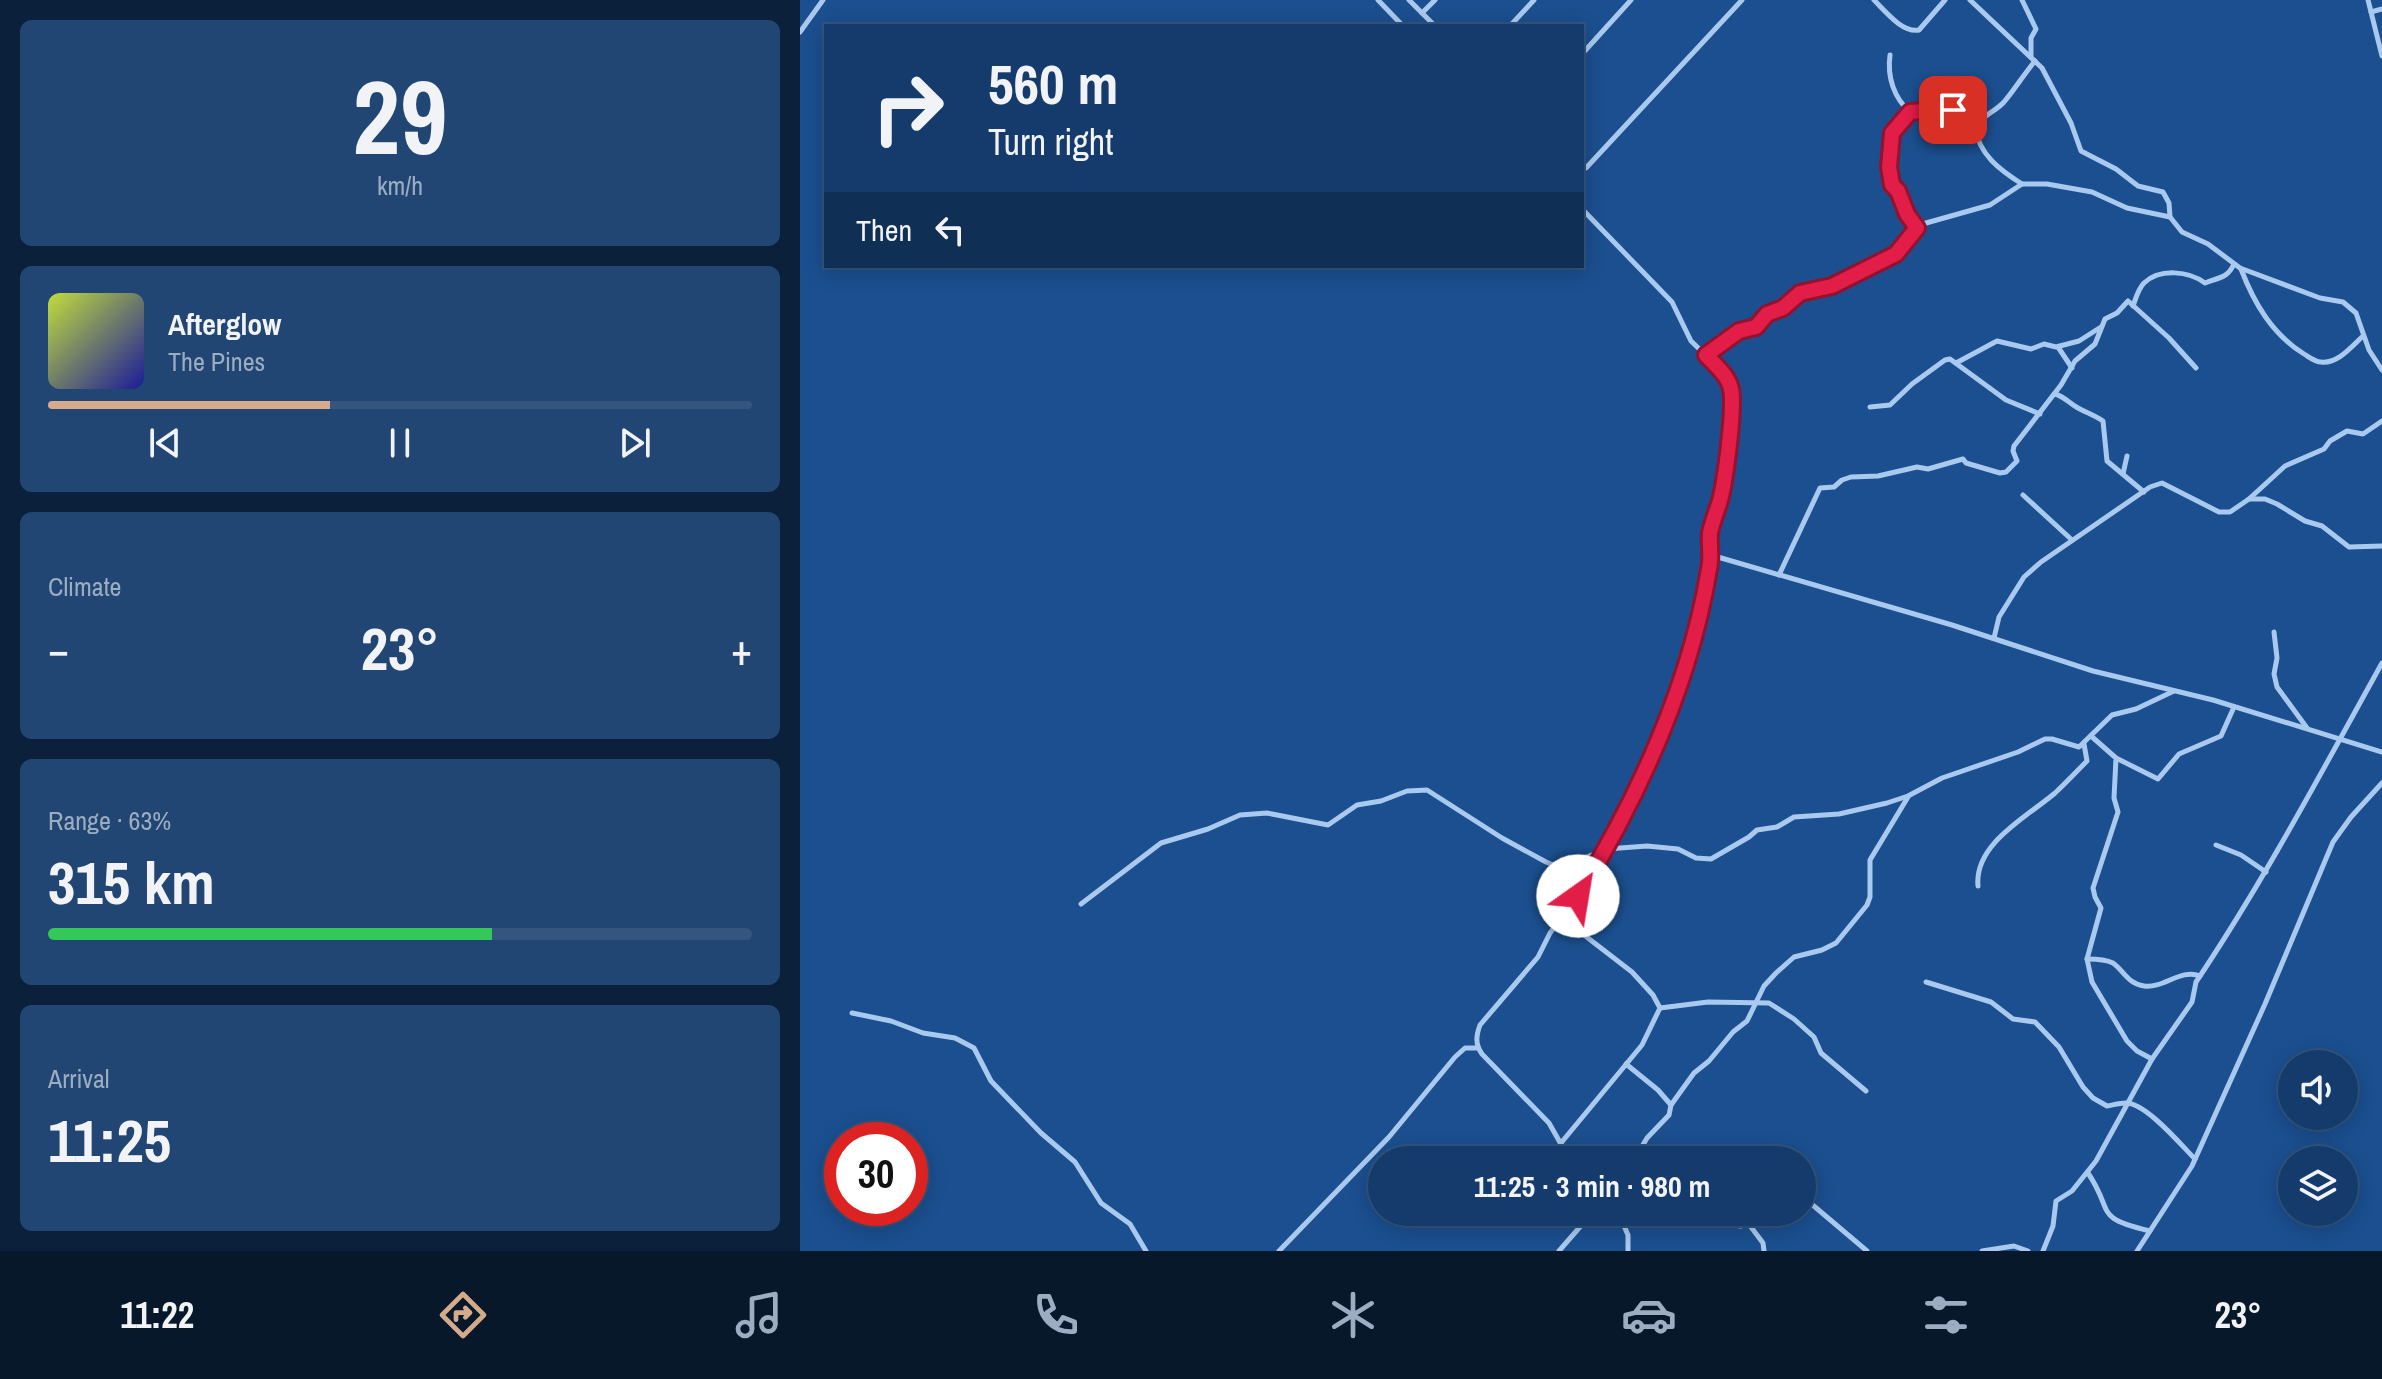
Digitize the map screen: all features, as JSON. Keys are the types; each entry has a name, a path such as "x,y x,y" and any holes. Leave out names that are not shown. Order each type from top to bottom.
{"street":[{"path":"800,32 823,0"},
{"path":"1378,0 1401,24"},
{"path":"1409,0 1433,24"},
{"path":"1422,13 1435,0"},
{"path":"1512,24 1534,0"},
{"path":"1584,52 1631,0"},
{"path":"1584,168 1742,0"},
{"path":"1874,0 1912,32 1919,30 1945,0"},
{"path":"1970,0 2045,74 2071,123 2081,151 2116,169 2138,186 2163,192 2169,203 2170,217 2182,232 2208,244 2237,266 2320,298 2343,302 2356,313 2373,359 2382,370"},
{"path":"2022,0 2036,29 2031,38 2033,59 2006,100 1980,119 1975,127 1979,144 1987,158 2022,184"},
{"path":"2368,0 2382,56"},
{"path":"2371,12 2382,9"},
{"path":"1890,55 1888,70 1896,99 1910,112"},
{"path":"1917,228 1892,185 1889,167 1892,133 1910,112 1946,109 1953,110 1967,125 1975,127"},
{"path":"1706,355 1739,331 1756,327 1767,314 1783,308 1800,293 1832,286 1896,254 1917,228 1926,222 1990,205 2022,184 2047,184 2092,192 2127,208 2170,217"},
{"path":"1562,1146 1549,1123 1477,1048 1476,1036 1480,1025 1538,957 1550,933 1607,849 1639,786 1678,688 1700,610 1711,555 1710,535 1720,502 1728,450 1731,393 1720,370 1691,341 1672,302 1584,211"},
{"path":"2133,306 2137,293 2148,280 2183,273 2195,275 2205,283 2224,278 2237,266"},
{"path":"2237,266 2266,318 2291,345 2312,359 2322,363 2330,361 2344,354 2363,336"},
{"path":"1779,575 1820,488 1834,487 1851,477 1878,476 1917,467 1928,469 1963,459 1966,463 2006,472 2017,461 2014,446 2055,394 2078,357 2095,344 2105,319 2117,313 2128,301 2169,338 2196,368"},
{"path":"1955,363 1997,341 2031,349 2044,344 2057,346 2079,341 2101,327"},
{"path":"2057,346 2072,368"},
{"path":"1870,407 1890,405 1912,384 1950,359 2006,400 2040,414"},
{"path":"2055,394 2103,421 2107,461 2144,492"},
{"path":"1994,638 1999,617 2024,577 2072,540 2144,492 2162,483 2225,513 2249,499 2285,466 2324,449 2338,435 2347,431 2363,434 2382,421"},
{"path":"2123,475 2127,456"},
{"path":"2023,495 2072,540"},
{"path":"2249,499 2265,499 2277,504 2305,521 2322,526 2349,547 2382,546"},
{"path":"1711,555 1994,638 2093,671 2175,690 2382,752"},
{"path":"2274,632 2277,687 2308,729"},
{"path":"2043,1251 2053,1226 2056,1201 2072,1191 2088,1173 2152,1059 2192,1002 2196,982 2266,872 2382,663"},
{"path":"1561,867 1607,849 1647,846 1678,849 1696,858 1711,859 1757,830 1773,828 1794,817 1839,814 1908,796 1942,778 2018,752 2045,739 2075,747 2084,744 2112,715 2136,709 2175,690"},
{"path":"2091,736 2116,758 2158,779 2179,754 2221,736 2234,707"},
{"path":"1978,886 1976,871 1988,850 2055,793 2087,761 2084,744"},
{"path":"2116,758 2114,798 2118,812 2093,888 2101,904 2101,915 2087,959 2092,982 2120,1029 2132,1047 2152,1059"},
{"path":"2137,1251 2195,1159 2333,842 2382,783"},
{"path":"1081,904 1161,843 1208,829 1240,815 1267,813 1328,825 1357,805 1420,789 1435,793 1452,808 1502,838 1572,874 1578,896"},
{"path":"1642,1146 1669,1115 1671,1105 1694,1073 1747,1021 1764,986 1790,960 1830,947 1867,905 1870,897 1870,860 1908,796"},
{"path":"2216,845 2241,855 2266,872"},
{"path":"1562,918 1632,972 1653,995 1660,1008"},
{"path":"2087,959 2113,963 2126,977 2141,986 2168,982 2189,973 2200,976"},
{"path":"1926,982 1991,1002 2013,1019 2035,1022 2059,1047 2093,1098 2107,1106 2128,1102 2163,1127 2195,1159"},
{"path":"1660,1008 1708,1002 1769,1003 1814,1037 1821,1053 1866,1091"},
{"path":"1560,1143 1642,1045 1660,1008"},
{"path":"852,1013 891,1021 923,1033 955,1038 974,1048 991,1081 1041,1133 1075,1162 1101,1203 1130,1224 1146,1251"},
{"path":"1279,1251 1389,1137 1455,1057 1465,1048 1477,1048"},
{"path":"2145,1055 2148,1066"},
{"path":"1626,1064 1671,1105"},
{"path":"2088,1173 2107,1214 2122,1224 2150,1231"},
{"path":"1816,1208 1867,1251"},
{"path":"1559,1251 1581,1226"},
{"path":"1625,1226 1628,1251"},
{"path":"1750,1226 1763,1243 1764,1251"},
{"path":"1982,1251 2014,1246 2028,1251"}],"route":[{"path":"1578,896 1607,849 1639,786 1678,688 1700,610 1710,567 1710,535 1720,502 1727,459 1731,393 1720,370 1706,355 1739,331 1756,327 1767,314 1783,308 1800,293 1832,286 1901,250 1917,228 1890,181 1892,133 1910,112 1953,110"}]}
